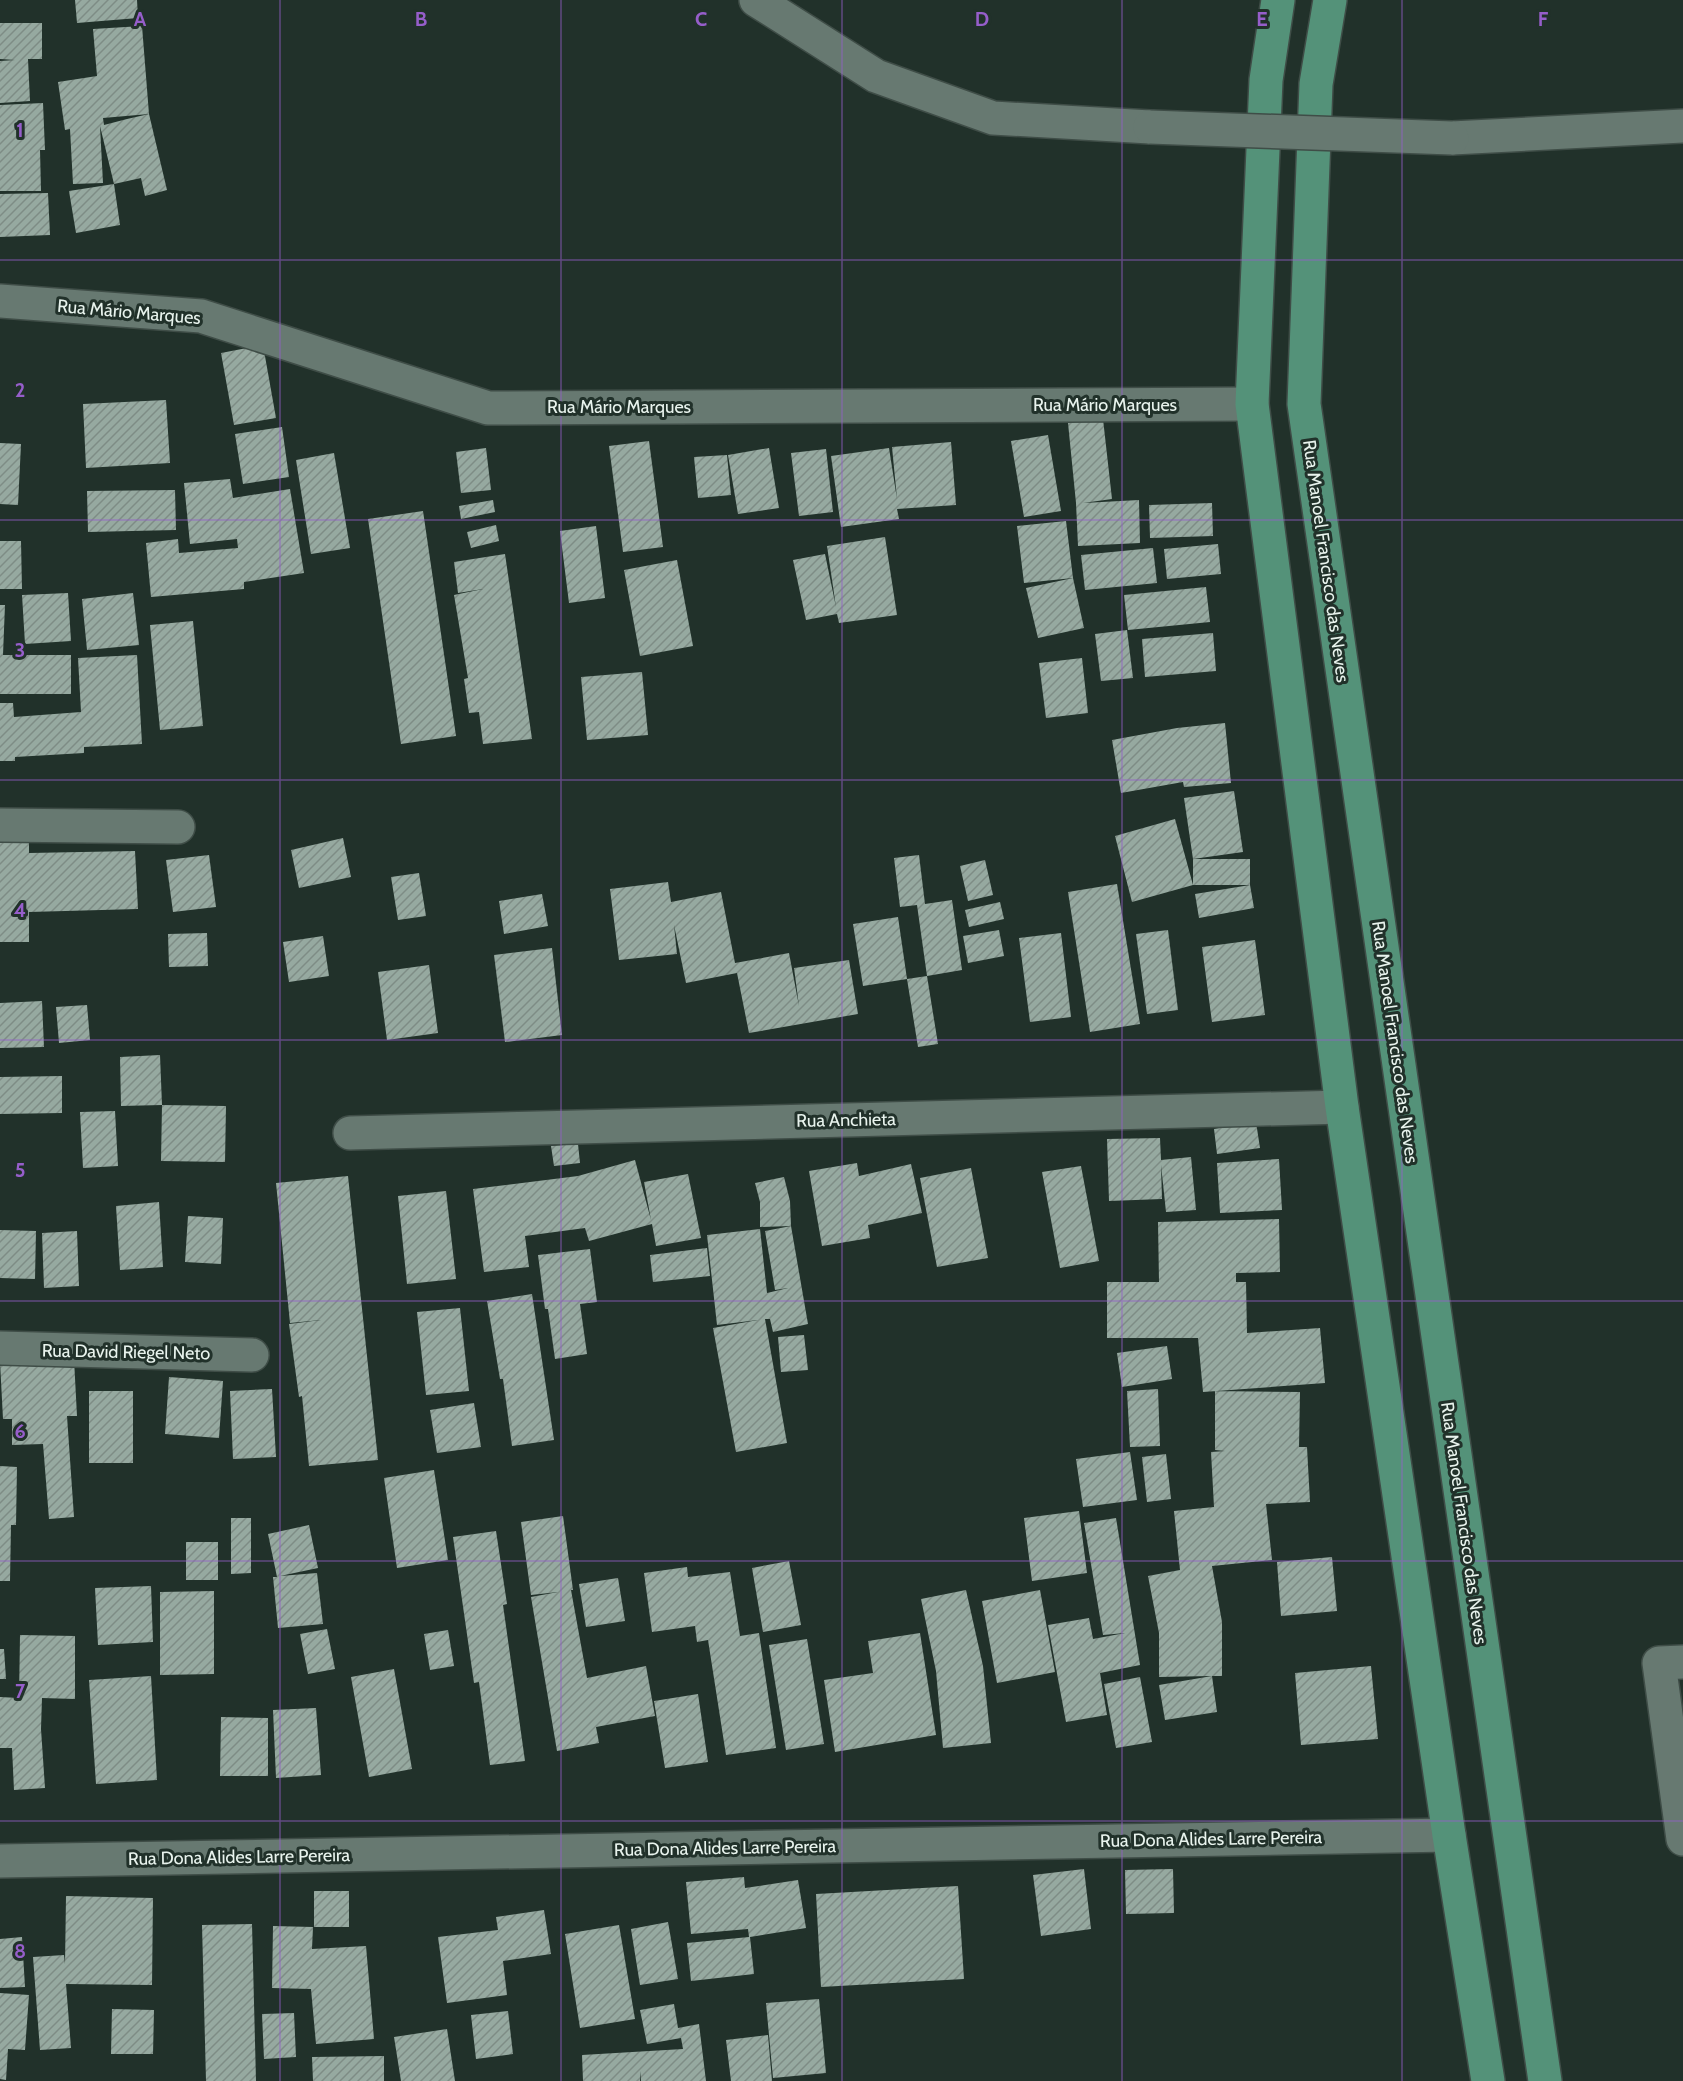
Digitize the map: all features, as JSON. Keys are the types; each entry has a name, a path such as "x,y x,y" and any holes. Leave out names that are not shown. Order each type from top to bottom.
{"main road":[{"path":"1278,0 1266,80 1252,405 1342,1107 1449,1835 1488,2081"},
{"name":"Rua Manoel Francisco das Neves","path":"1330,0 1316,84 1304,404 1545,2081"}],"street":[{"path":"756,0 876,76 993,118 1150,127 1452,138 1683,126"},
{"name":"Rua Mário Marques","path":"0,301 201,316 488,408 1252,405"},
{"path":"0,825 178,827"},
{"name":"Rua Anchieta","path":"350,1132 1342,1107"},
{"name":"Rua David Riegel Neto","path":"0,1348 252,1355"},
{"path":"1683,1662 1659,1663 1683,1839"},
{"name":"Rua Dona Alides Larre Pereira","path":"0,1861 1449,1835"}],"building":[{"path":"75,0 137,0 138,18 77,23"},
{"path":"0,23 42,23 42,59 28,59 30,101 0,103 0,61 15,60 0,59"},
{"path":"142,26 149,114 167,190 145,196 141,178 114,184 100,126 103,183 73,184 70,129 65,130 58,82 97,76 93,29","holes":["149,114 104,125 103,118"]},
{"path":"43,103 45,150 40,150 41,191 0,191 0,105"},
{"path":"114,184 120,225 76,233 69,191"},
{"path":"48,193 50,235 0,237 0,194"},
{"path":"263,345 276,418 234,425 221,353"},
{"path":"166,400 170,463 86,468 83,404"},
{"path":"1103,419 1112,499 1083,503 1139,500 1140,543 1078,546 1068,423"},
{"path":"282,427 289,477 243,484 235,434"},
{"path":"1048,435 1061,511 1024,517 1011,441"},
{"path":"649,441 663,547 623,552 609,446"},
{"path":"951,442 956,505 897,509 899,519 841,527 831,456 889,448 897,499 892,447"},
{"path":"0,443 21,444 18,505 0,504"},
{"path":"486,448 491,490 461,493 456,452"},
{"path":"769,448 779,508 738,514 728,455"},
{"path":"826,449 833,512 799,516 791,453"},
{"path":"334,453 350,548 311,554 296,460"},
{"path":"727,455 731,495 698,498 694,457"},
{"path":"230,479 233,498 290,489 304,573 244,582 244,589 151,597 146,543 178,539 179,553 238,548 237,539 190,544 184,483"},
{"path":"175,490 176,530 88,532 87,491"},
{"path":"493,500 495,512 461,519 459,506"},
{"path":"1212,503 1213,536 1150,538 1149,505"},
{"path":"423,511 456,736 401,744 368,519"},
{"path":"1066,521 1073,578 1024,583 1017,526"},
{"path":"496,525 499,541 471,548 467,532"},
{"path":"596,526 605,598 569,603 560,531"},
{"path":"885,537 897,615 839,623 837,614 806,620 793,560 825,554 836,607 827,546"},
{"path":"0,541 21,541 22,589 0,589"},
{"path":"1218,544 1221,574 1167,579 1164,549"},
{"path":"1153,548 1157,583 1085,590 1081,555"},
{"path":"505,554 532,739 483,744 479,712 469,713 464,679 468,678 454,595 483,589 458,593 454,562"},
{"path":"677,560 693,646 640,656 624,570"},
{"path":"1073,578 1084,628 1038,638 1026,588"},
{"path":"1206,587 1210,622 1128,630 1124,595"},
{"path":"68,593 71,641 25,644 22,595"},
{"path":"133,593 139,645 87,650 82,599"},
{"path":"0,605 5,605 3,655 71,655 71,694 0,694"},
{"path":"193,621 203,726 160,730 150,625"},
{"path":"1127,630 1133,678 1101,681 1095,634"},
{"path":"1213,633 1216,671 1145,677 1142,639"},
{"path":"137,655 142,744 84,747 84,753 15,757 15,761 0,761 0,703 13,703 14,717 81,712 78,658"},
{"path":"1082,658 1088,713 1046,718 1039,663"},
{"path":"642,672 648,735 587,740 581,677"},
{"path":"1225,723 1231,783 1184,787 1183,782 1121,793 1112,740 1177,728"},
{"path":"1234,791 1243,852 1193,859 1184,798"},
{"path":"1175,819 1193,885 1132,902 1115,836"},
{"path":"0,831 29,831 29,853 135,851 138,909 29,912 29,942 0,942"},
{"path":"343,838 351,877 299,888 291,850"},
{"path":"209,855 216,907 173,912 166,860"},
{"path":"919,855 925,904 952,900 962,970 927,976 917,905 900,907 894,858"},
{"path":"1193,859 1250,859 1250,885 1193,885"},
{"path":"985,860 993,895 968,901 960,866"},
{"path":"419,873 426,916 398,920 391,877"},
{"path":"668,882 671,902 721,892 735,963 789,953 799,1006 794,968 849,960 858,1014 749,1033 737,973 686,983 674,925 677,954 619,960 610,889"},
{"path":"1117,884 1140,1024 1090,1032 1068,892"},
{"path":"1250,885 1254,908 1199,918 1195,894"},
{"path":"542,894 548,926 504,934 499,901"},
{"path":"1000,902 1004,919 969,927 965,910"},
{"path":"898,917 907,979 863,986 853,924"},
{"path":"999,930 1004,956 968,963 963,936"},
{"path":"1168,930 1178,1010 1147,1014 1136,934"},
{"path":"207,933 208,966 169,967 168,934"},
{"path":"1061,933 1071,1017 1030,1022 1019,938"},
{"path":"323,936 329,976 289,982 283,942"},
{"path":"1255,940 1265,1015 1212,1022 1202,947"},
{"path":"552,948 562,1035 505,1042 494,955"},
{"path":"429,965 438,1033 387,1040 378,972"},
{"path":"927,976 938,1044 918,1047 907,979"},
{"path":"42,1001 44,1047 0,1048 0,1003"},
{"path":"87,1005 90,1040 59,1043 56,1007"},
{"path":"160,1055 162,1105 121,1106 120,1057"},
{"path":"62,1076 62,1113 0,1114 0,1077"},
{"path":"162,1105 226,1106 225,1162 161,1161"},
{"path":"115,1111 118,1166 83,1168 80,1112"},
{"path":"1256,1122 1260,1148 1217,1154 1214,1129"},
{"path":"1160,1138 1161,1160 1191,1157 1196,1210 1166,1212 1161,1165 1162,1199 1109,1201 1107,1139"},
{"path":"578,1144 580,1163 554,1166 551,1146"},
{"path":"1279,1159 1282,1210 1220,1213 1217,1163"},
{"path":"635,1160 651,1220 644,1182 688,1174 701,1238 656,1246 652,1224 589,1241 585,1228 525,1236 529,1267 484,1272 473,1189 578,1176"},
{"path":"857,1163 859,1176 911,1164 922,1213 868,1225 870,1238 822,1246 809,1171"},
{"path":"1081,1166 1099,1261 1060,1268 1042,1172"},
{"path":"971,1168 988,1258 937,1267 920,1178"},
{"path":"348,1176 378,1460 309,1466 302,1396 299,1397 289,1324 321,1320 290,1323 276,1183"},
{"path":"784,1177 790,1201 791,1226 760,1227 760,1202 755,1183"},
{"path":"446,1191 456,1279 407,1284 398,1196"},
{"path":"159,1202 163,1267 120,1270 116,1206"},
{"path":"188,1216 223,1218 221,1264 185,1262"},
{"path":"1279,1219 1280,1272 1236,1273 1236,1282 1246,1282 1247,1333 1320,1328 1325,1383 1203,1392 1198,1338 1107,1338 1107,1282 1159,1282 1158,1222"},
{"path":"791,1226 808,1324 773,1332 770,1319 765,1319 787,1443 736,1452 713,1328 758,1320 717,1325 707,1235 760,1229 767,1293 788,1288 775,1290 765,1231"},
{"path":"0,1230 36,1231 35,1279 0,1278"},
{"path":"77,1231 79,1286 44,1288 42,1233"},
{"path":"707,1248 710,1276 653,1282 650,1255"},
{"path":"590,1249 597,1302 580,1304 587,1354 555,1359 548,1309 545,1309 538,1255"},
{"path":"532,1294 554,1440 512,1446 503,1379 500,1379 487,1301"},
{"path":"460,1308 469,1391 426,1395 417,1312"},
{"path":"804,1335 808,1370 781,1372 778,1337"},
{"path":"1167,1346 1172,1379 1122,1387 1117,1353"},
{"path":"74,1359 77,1416 67,1416 74,1517 49,1519 43,1444 12,1445 12,1419 3,1419 0,1362"},
{"path":"169,1377 223,1381 219,1438 165,1434"},
{"path":"272,1389 276,1457 233,1459 230,1391"},
{"path":"1158,1389 1160,1446 1130,1447 1127,1391"},
{"path":"89,1391 133,1391 133,1463 89,1463"},
{"path":"1215,1391 1300,1392 1299,1447 1307,1447 1310,1502 1266,1504 1272,1560 1212,1566 1222,1622 1222,1676 1159,1677 1159,1633 1148,1576 1180,1570 1174,1511 1214,1507 1211,1452 1225,1451 1215,1450"},
{"path":"474,1403 481,1447 437,1453 430,1410"},
{"path":"1130,1452 1137,1500 1083,1507 1076,1459"},
{"path":"1166,1454 1171,1499 1147,1502 1142,1457"},
{"path":"0,1466 17,1467 16,1525 11,1525 10,1581 0,1581"},
{"path":"434,1470 448,1560 397,1568 384,1478"},
{"path":"1079,1511 1087,1573 1032,1581 1024,1518"},
{"path":"563,1516 573,1590 571,1590 587,1678 646,1666 655,1716 596,1727 599,1743 557,1751 531,1597 558,1592 531,1595 521,1522"},
{"path":"231,1518 251,1518 251,1573 231,1574"},
{"path":"1116,1518 1140,1665 1100,1673 1107,1715 1066,1722 1048,1625 1089,1618 1093,1639 1125,1633 1103,1635 1084,1523"},
{"path":"309,1525 318,1568 280,1576 317,1573 323,1624 278,1628 273,1577 277,1577 268,1534"},
{"path":"496,1531 507,1604 503,1605 525,1761 490,1765 479,1682 474,1683 453,1537"},
{"path":"186,1542 218,1542 218,1580 186,1580"},
{"path":"1332,1557 1337,1611 1281,1616 1277,1562"},
{"path":"789,1561 801,1625 763,1632 752,1568"},
{"path":"687,1567 688,1577 730,1572 740,1636 759,1633 776,1748 726,1755 708,1640 697,1642 695,1626 652,1632 644,1573"},
{"path":"618,1578 625,1621 586,1627 579,1584"},
{"path":"151,1586 153,1642 98,1645 95,1588"},
{"path":"966,1590 983,1666 991,1743 943,1748 936,1671 921,1599"},
{"path":"1040,1590 1055,1672 997,1683 982,1601"},
{"path":"214,1591 214,1674 160,1675 160,1592"},
{"path":"327,1629 335,1669 308,1674 300,1634"},
{"path":"448,1630 454,1666 430,1670 424,1634"},
{"path":"920,1633 936,1735 835,1752 824,1680 873,1673 868,1641"},
{"path":"20,1635 75,1636 75,1699 42,1698 41,1729 45,1788 14,1790 12,1748 0,1748 0,1697 19,1698"},
{"path":"807,1639 824,1744 786,1750 769,1645"},
{"path":"0,1649 4,1649 6,1679 0,1679"},
{"path":"1371,1666 1378,1739 1301,1745 1295,1673"},
{"path":"394,1669 412,1769 369,1777 351,1677"},
{"path":"151,1676 157,1780 96,1784 89,1680"},
{"path":"1212,1676 1217,1712 1165,1720 1159,1685"},
{"path":"1140,1677 1152,1742 1116,1748 1104,1684"},
{"path":"698,1694 708,1762 665,1768 654,1701"},
{"path":"316,1708 321,1775 276,1778 273,1710"},
{"path":"221,1717 268,1718 268,1776 220,1776"},
{"path":"1084,1869 1091,1929 1041,1936 1033,1875"},
{"path":"1173,1869 1174,1913 1126,1914 1125,1870"},
{"path":"744,1877 745,1888 798,1880 806,1928 750,1937 754,1974 691,1981 687,1943 749,1937 748,1929 691,1934 686,1882"},
{"path":"958,1886 964,1979 821,1987 816,1894"},
{"path":"314,1891 349,1891 349,1927 314,1927"},
{"path":"66,1896 153,1898 152,1985 66,1984 71,2048 40,2050 33,1957 64,1955 65,1964"},
{"path":"544,1910 551,1954 503,1961 507,1995 447,2003 438,1937 498,1930 496,1917"},
{"path":"668,1922 678,1979 640,1985 631,1929"},
{"path":"252,1924 256,2081 206,2081 202,1925"},
{"path":"619,1925 635,2019 580,2028 565,1934"},
{"path":"273,1926 313,1927 312,1949 366,1946 374,2039 316,2044 311,1989 272,1988"},
{"path":"22,1937 25,1987 0,1988 0,1939"},
{"path":"0,1993 29,1995 25,2050 8,2049 6,2080 0,2079"},
{"path":"819,1999 826,2073 773,2078 766,2003"},
{"path":"674,2004 678,2028 699,2024 706,2081 641,2081 640,2071 640,2081 583,2081 582,2055 683,2049 681,2038 647,2044 640,2010"},
{"path":"112,2009 154,2010 153,2054 111,2054"},
{"path":"508,2011 513,2054 476,2059 471,2015"},
{"path":"294,2013 296,2057 264,2059 262,2014"},
{"path":"447,2029 455,2081 401,2081 394,2037"},
{"path":"768,2035 772,2081 731,2081 726,2040"},
{"path":"384,2056 384,2081 313,2081 312,2057"}]}
